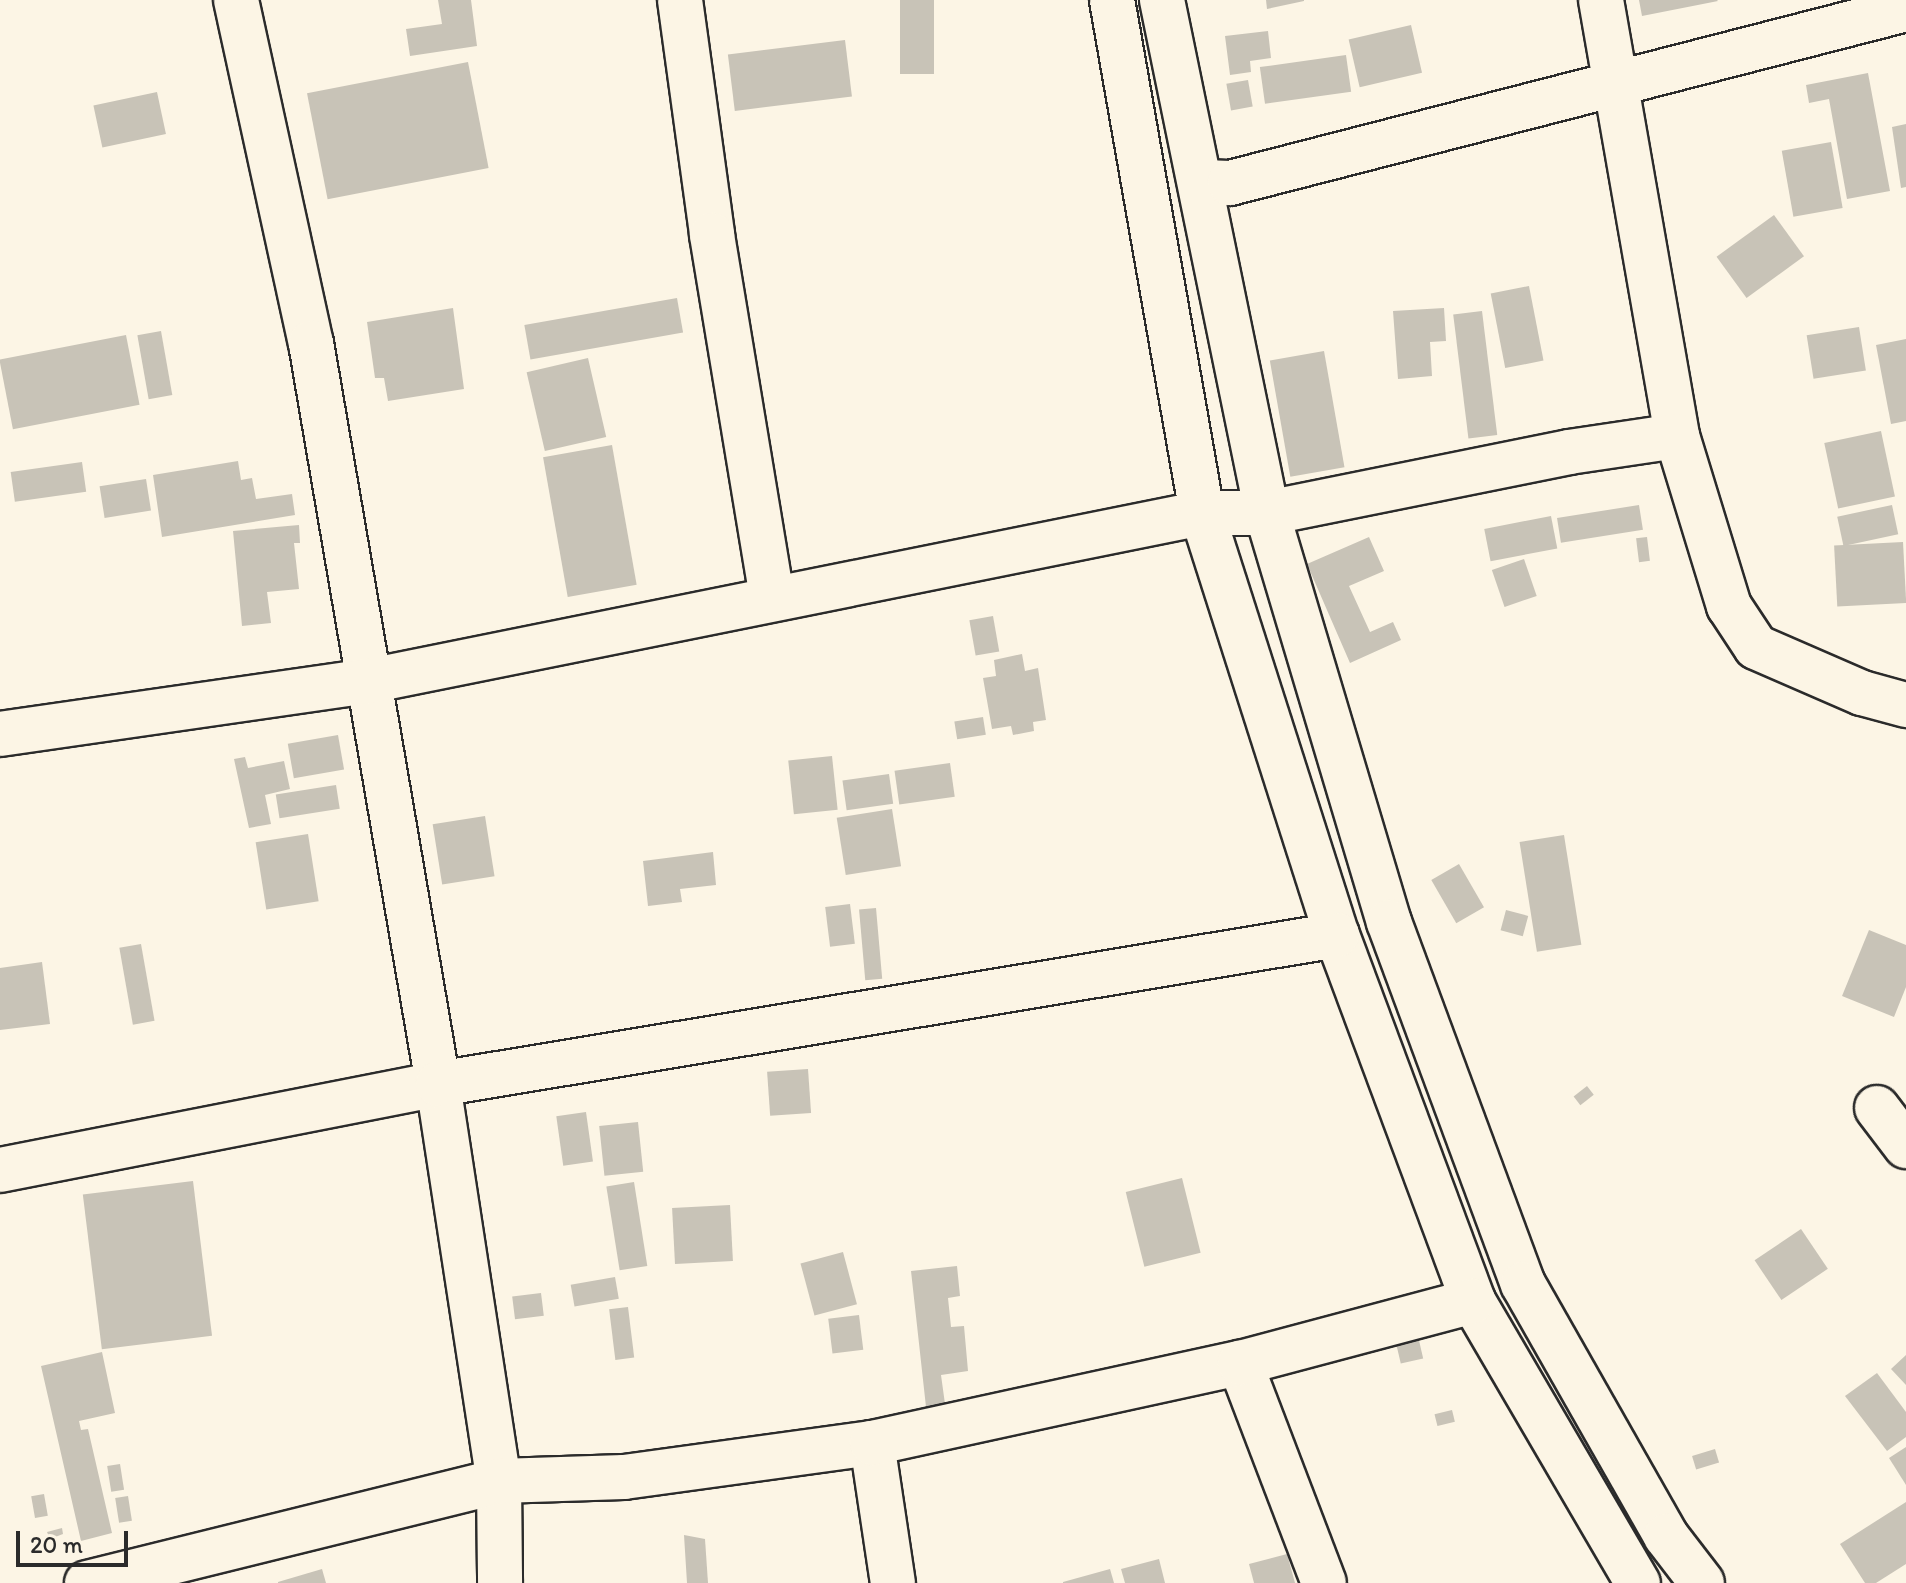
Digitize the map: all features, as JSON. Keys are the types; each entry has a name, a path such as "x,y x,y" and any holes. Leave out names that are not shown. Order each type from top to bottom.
{"street":[{"path":"236,0 311,343 438,1084 499,1481 500,1583"},
{"path":"680,0 712,235 772,598"},
{"path":"1112,0 1202,513 1337,935 1473,1301 1638,1583"},
{"path":"1162,0 1203,182 1267,513 1389,922 1523,1284 1666,1536 1702,1583"},
{"path":"1601,0 1677,436 1729,606 1756,647 1862,693 1906,705"},
{"path":"1203,182 1230,183 1906,9"},
{"path":"0,734 369,681 1202,513 1267,513 1569,452 1677,436"},
{"path":"0,1170 438,1084 1337,935"},
{"path":"1877,1108 1906,1146"},
{"path":"87,1583 499,1481 624,1477 872,1443 1240,1363 1473,1301"},
{"path":"1240,1363 1324,1583"},
{"path":"872,1443 893,1583"}],"building":[{"path":"438,0 471,0 477,46 410,56 406,29 442,24"},
{"path":"900,0 934,0 934,74 900,74"},
{"path":"1266,0 1304,0 1304,1 1267,9"},
{"path":"1639,0 1717,0 1718,1 1642,16"},
{"path":"1411,25 1422,73 1360,87 1349,39"},
{"path":"1268,31 1271,58 1250,61 1251,72 1230,75 1225,36"},
{"path":"845,40 852,97 735,111 728,54"},
{"path":"1346,55 1351,92 1265,104 1260,67"},
{"path":"468,62 489,168 328,199 307,93"},
{"path":"1868,73 1890,191 1847,199 1829,99 1809,103 1806,85"},
{"path":"1248,80 1253,107 1231,110 1226,84"},
{"path":"157,92 166,134 102,148 93,106"},
{"path":"1906,124 1906,187 1901,188 1892,127"},
{"path":"1831,142 1843,208 1793,217 1782,151"},
{"path":"1774,215 1804,256 1747,298 1717,257"},
{"path":"1529,286 1544,361 1505,368 1491,293"},
{"path":"677,298 683,332 530,359 524,325"},
{"path":"453,308 464,389 388,401 384,378 375,378 367,322"},
{"path":"1444,308 1446,341 1430,342 1432,376 1398,379 1393,311"},
{"path":"1482,311 1497,435 1468,439 1453,315"},
{"path":"1859,327 1866,370 1814,379 1807,335"},
{"path":"161,331 172,395 149,399 137,335"},
{"path":"126,335 140,405 13,429 0,359"},
{"path":"1906,339 1906,421 1891,424 1876,345"},
{"path":"1324,351 1344,467 1290,477 1270,361"},
{"path":"588,358 606,437 545,451 527,372"},
{"path":"1881,431 1895,497 1838,509 1824,443"},
{"path":"612,445 637,585 568,597 543,457"},
{"path":"238,461 241,480 252,478 256,499 292,494 295,515 162,537 153,475"},
{"path":"82,462 86,492 15,502 11,472"},
{"path":"146,479 151,511 105,518 100,486"},
{"path":"1639,505 1643,530 1561,543 1557,518"},
{"path":"1892,505 1898,534 1843,546 1837,517"},
{"path":"1551,516 1557,548 1491,561 1484,529"},
{"path":"299,525 300,543 294,543 299,589 267,592 271,623 242,626 233,531"},
{"path":"1369,537 1384,571 1349,586 1370,632 1393,622 1401,640 1350,663 1307,564"},
{"path":"1647,537 1650,561 1639,562 1636,538"},
{"path":"1903,542 1906,603 1837,607 1834,546"},
{"path":"1524,559 1537,596 1505,607 1492,570"},
{"path":"993,616 999,651 976,656 969,620"},
{"path":"1022,654 1025,671 1038,668 1046,720 1033,722 1034,731 1013,735 1011,726 992,729 983,678 996,676 994,660"},
{"path":"983,717 986,735 957,739 954,722"},
{"path":"338,735 344,769 294,778 288,744"},
{"path":"832,756 838,810 794,814 788,761"},
{"path":"245,757 248,768 284,761 290,789 265,795 271,824 249,828 234,759"},
{"path":"950,763 955,797 899,804 895,771"},
{"path":"889,774 893,804 847,810 842,781"},
{"path":"336,785 340,809 280,818 276,795"},
{"path":"892,809 901,866 846,875 837,818"},
{"path":"485,816 495,876 442,885 433,824"},
{"path":"308,834 319,901 266,909 256,842"},
{"path":"1564,835 1581,945 1537,952 1520,842"},
{"path":"713,852 716,885 680,889 682,902 648,906 643,861"},
{"path":"1459,864 1484,907 1456,923 1431,880"},
{"path":"850,904 855,944 830,947 825,907"},
{"path":"876,908 882,979 865,980 859,909"},
{"path":"1506,910 1528,916 1523,936 1501,930"},
{"path":"1869,930 1906,945 1906,987 1894,1017 1842,996"},
{"path":"141,944 155,1021 133,1025 119,948"},
{"path":"42,962 50,1024 0,1030 0,968"},
{"path":"808,1069 811,1113 770,1116 767,1072"},
{"path":"1587,1086 1594,1095 1580,1105 1574,1096"},
{"path":"586,1112 593,1162 563,1166 556,1116"},
{"path":"638,1122 643,1172 604,1176 599,1126"},
{"path":"1182,1178 1201,1253 1144,1267 1126,1192"},
{"path":"193,1181 212,1336 102,1349 83,1195"},
{"path":"634,1182 647,1266 620,1270 606,1186"},
{"path":"730,1205 733,1261 675,1264 672,1208"},
{"path":"1801,1229 1828,1269 1781,1300 1755,1260"},
{"path":"843,1252 857,1304 814,1316 800,1263"},
{"path":"957,1266 960,1296 948,1298 951,1327 964,1326 968,1371 941,1375 945,1404 926,1407 911,1271"},
{"path":"615,1277 619,1299 575,1306 571,1285"},
{"path":"541,1293 544,1316 515,1319 512,1297"},
{"path":"628,1307 634,1358 615,1360 609,1309"},
{"path":"859,1315 863,1350 832,1354 828,1319"},
{"path":"1418,1336 1423,1358 1401,1364 1396,1341"},
{"path":"102,1352 115,1413 79,1421 81,1430 88,1429 112,1533 81,1541 41,1366"},
{"path":"1906,1355 1906,1385 1891,1369"},
{"path":"1877,1373 1906,1412 1906,1437 1887,1451 1845,1396"},
{"path":"1452,1410 1455,1422 1437,1426 1435,1414"},
{"path":"1906,1447 1906,1485 1889,1458"},
{"path":"1715,1449 1719,1462 1696,1469 1692,1456"},
{"path":"120,1464 124,1490 111,1492 107,1466"},
{"path":"44,1494 48,1516 35,1518 31,1496"},
{"path":"128,1496 132,1521 119,1523 115,1498"},
{"path":"1906,1502 1906,1564 1876,1583 1865,1583 1840,1544"},
{"path":"62,1528 63,1534 50,1539 47,1532"},
{"path":"684,1535 705,1539 708,1583 687,1583"},
{"path":"1287,1554 1295,1583 1254,1583 1249,1564"},
{"path":"1159,1559 1165,1583 1125,1583 1121,1569"},
{"path":"322,1569 326,1583 278,1583 278,1582"},
{"path":"1110,1569 1114,1583 1063,1583 1063,1582"}]}
